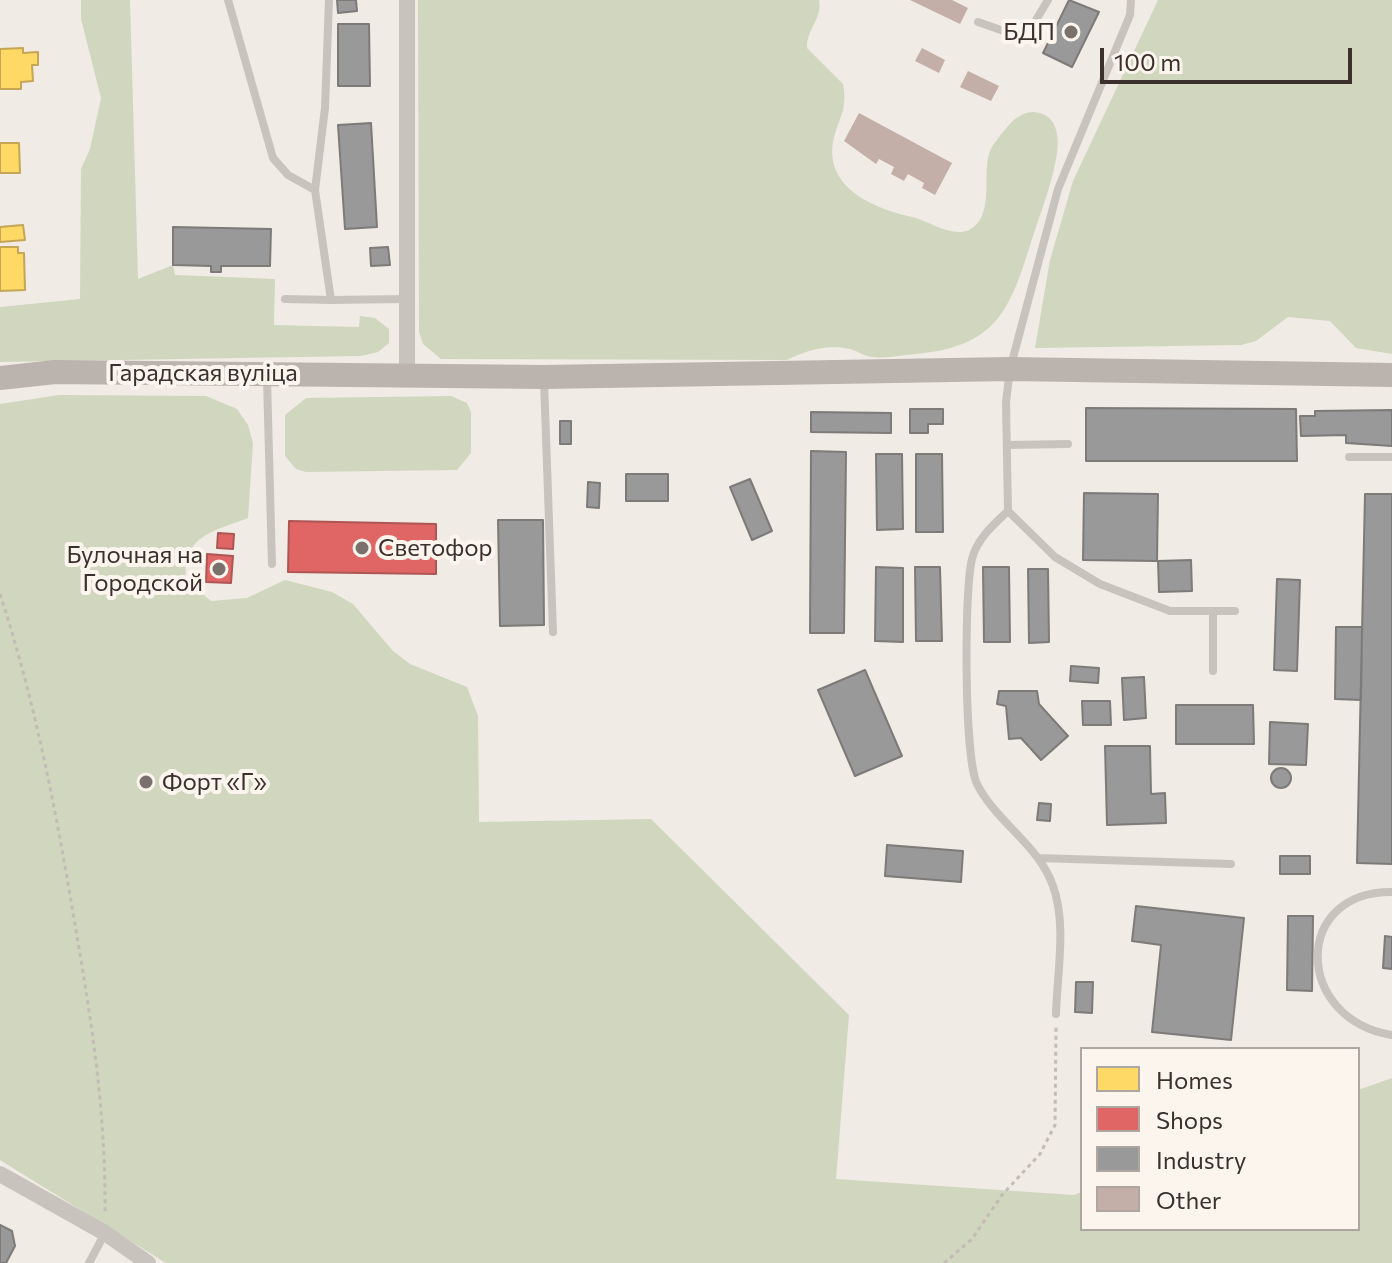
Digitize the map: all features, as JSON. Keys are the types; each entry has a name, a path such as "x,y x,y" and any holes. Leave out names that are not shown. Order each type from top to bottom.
{"main road":[{"name":"Гарадская вуліца","path":"0,378 55,372 407,373 544,377 1010,369 1392,375"}],"street":[{"path":"407,0 407,373"},
{"path":"0,1174 105,1233 148,1263"}],"lane":[{"path":"228,0 273,158 288,175 315,190"},
{"path":"329,0 325,108 315,190 331,300"},
{"path":"978,22 1015,35 1033,25 1048,0"},
{"path":"1056,1014 1058,903 1047,872 1038,858 979,787 969,755 972,560 983,537 1008,511 1006,402 1010,369 1058,189 1130,15 1131,0"},
{"path":"285,299 405,299"},
{"path":"267,374 272,564"},
{"path":"544,377 553,632"},
{"path":"1007,445 1068,444"},
{"path":"1349,457 1392,457"},
{"path":"1008,511 1055,557 1083,576 1170,611 1235,611"},
{"path":"1213,612 1213,671"},
{"path":"1038,858 1231,864"},
{"path":"1392,892 1367,895 1342,905 1324,929 1319,953 1319,975 1331,1003 1356,1024 1392,1035"},
{"path":"89,1263 105,1233"}],"path":[{"path":"0,594 20,654 45,757 94,1036 103,1100 105,1233"},
{"path":"944,1263 972,1239 1002,1195 1040,1154 1055,1125 1056,1014"}],"green space":[{"path":"81,0 130,0 138,279 173,265 175,275 275,279 274,325 359,327 360,316 375,318 389,329 389,343 378,352 361,356 0,362 0,307 80,299 81,169 90,149 101,98 81,19"},
{"path":"418,0 819,0 819,13 807,48 843,84 843,108 833,142 837,173 856,194 884,209 955,232 969,230 982,215 988,160 996,141 1019,116 1029,112 1042,114 1054,124 1058,139 1057,156 1024,264 1007,305 982,333 965,343 943,350 889,357 870,357 850,349 833,347 810,351 787,360 441,359 423,344 419,332"},
{"path":"1158,0 1392,0 1392,354 1356,348 1330,321 1288,317 1256,341 1241,345 1035,348 1050,260 1073,181"},
{"path":"59,395 206,396 237,409 248,425 253,443 248,518 212,532 195,544 186,565 186,580 211,601 247,598 285,580 332,592 353,604 393,651 410,664 467,687 478,716 479,822 651,819 849,1015 836,1179 1074,1195 1080,1193 1080,1231 1360,1231 1360,1089 1392,1078 1392,1263 166,1263 0,1160 0,404"},
{"path":"451,396 467,403 471,412 471,453 457,470 306,472 296,469 285,456 285,415 306,398"}],"building: Homes":[{"path":"23,48 23,53 38,52 38,65 32,65 33,81 21,82 21,89 0,89 0,49"},
{"path":"0,143 19,143 20,173 0,173"},
{"path":"23,225 25,240 0,242 0,227"},
{"path":"0,247 18,247 18,253 24,253 25,290 0,291"}],"building: Shops":[{"name":"Светофор","path":"289,521 436,524 436,574 288,572"},
{"path":"218,533 234,534 233,549 217,548"},
{"name":"Булочная на Городской","path":"207,554 233,556 231,583 206,582"}],"building: Industry":[{"path":"337,0 356,0 357,11 338,13"},
{"name":"БДП","path":"1069,0 1099,12 1072,67 1043,53"},
{"path":"338,24 369,24 370,86 338,86"},
{"path":"371,123 377,227 345,229 338,125"},
{"path":"173,227 271,229 270,266 221,266 221,272 211,272 211,266 173,265"},
{"path":"388,247 390,265 371,266 370,248"},
{"path":"1086,408 1296,409 1297,461 1086,461"},
{"path":"910,409 943,409 943,424 928,424 928,433 910,433"},
{"path":"1392,410 1392,446 1346,443 1346,435 1301,436 1300,416 1315,416 1315,411"},
{"path":"811,412 891,413 891,433 811,432"},
{"path":"560,421 571,421 571,444 560,444"},
{"path":"811,451 846,452 844,633 810,633"},
{"path":"876,454 902,454 903,529 877,530"},
{"path":"916,454 942,454 943,532 916,532"},
{"path":"626,474 668,474 668,501 626,501"},
{"path":"750,479 772,531 752,540 730,487"},
{"path":"588,482 600,483 599,508 587,507"},
{"path":"1084,493 1158,494 1157,561 1083,560"},
{"path":"1365,494 1392,494 1392,864 1357,863"},
{"path":"498,520 543,520 544,625 500,626"},
{"path":"1191,560 1192,591 1159,592 1158,561"},
{"path":"876,567 903,568 903,642 875,641"},
{"path":"915,567 940,567 942,641 916,641"},
{"path":"983,567 1009,567 1010,642 984,642"},
{"path":"1028,569 1048,569 1049,642 1029,643"},
{"path":"1277,579 1300,580 1297,671 1274,670"},
{"path":"1336,627 1362,627 1361,700 1335,699"},
{"path":"1071,666 1099,668 1098,683 1070,681"},
{"path":"865,670 902,756 855,776 818,690"},
{"path":"1144,677 1146,718 1124,720 1122,678"},
{"path":"999,691 1037,691 1039,704 1068,736 1041,760 1021,738 1009,739 1006,706 997,704"},
{"path":"1082,701 1110,701 1111,725 1083,725"},
{"path":"1176,705 1253,705 1254,744 1176,744"},
{"path":"1270,722 1308,724 1306,765 1269,764"},
{"path":"1105,746 1150,746 1151,794 1165,793 1166,823 1107,825"},
{"path":"1281,768 1288,771 1291,778 1288,785 1281,788 1274,785 1271,778 1274,771"},
{"path":"1039,803 1051,804 1050,821 1037,820"},
{"path":"887,845 963,851 961,882 885,876"},
{"path":"1280,856 1310,856 1310,874 1280,874"},
{"path":"1136,906 1244,918 1231,1040 1152,1032 1161,945 1132,941"},
{"path":"1288,916 1313,916 1312,991 1287,990"},
{"path":"1385,936 1392,937 1392,969 1383,968"},
{"path":"1076,982 1093,982 1092,1013 1075,1012"},
{"path":"0,1225 12,1231 15,1246 6,1263 0,1263"}],"building: Other":[{"path":"910,0 952,0 968,8 960,24"},
{"path":"922,48 945,60 939,73 915,61"},
{"path":"968,71 999,86 991,101 960,87"},
{"path":"859,113 952,163 935,195 922,188 924,183 908,174 904,181 891,174 894,167 879,159 876,164 844,141"}],"place":[{"name":"БДП","path":"1071,32"},
{"name":"Светофор","path":"362,548"},
{"name":"Булочная на Городской","path":"219,569"},
{"name":"Форт «Г»","path":"146,782"}]}
